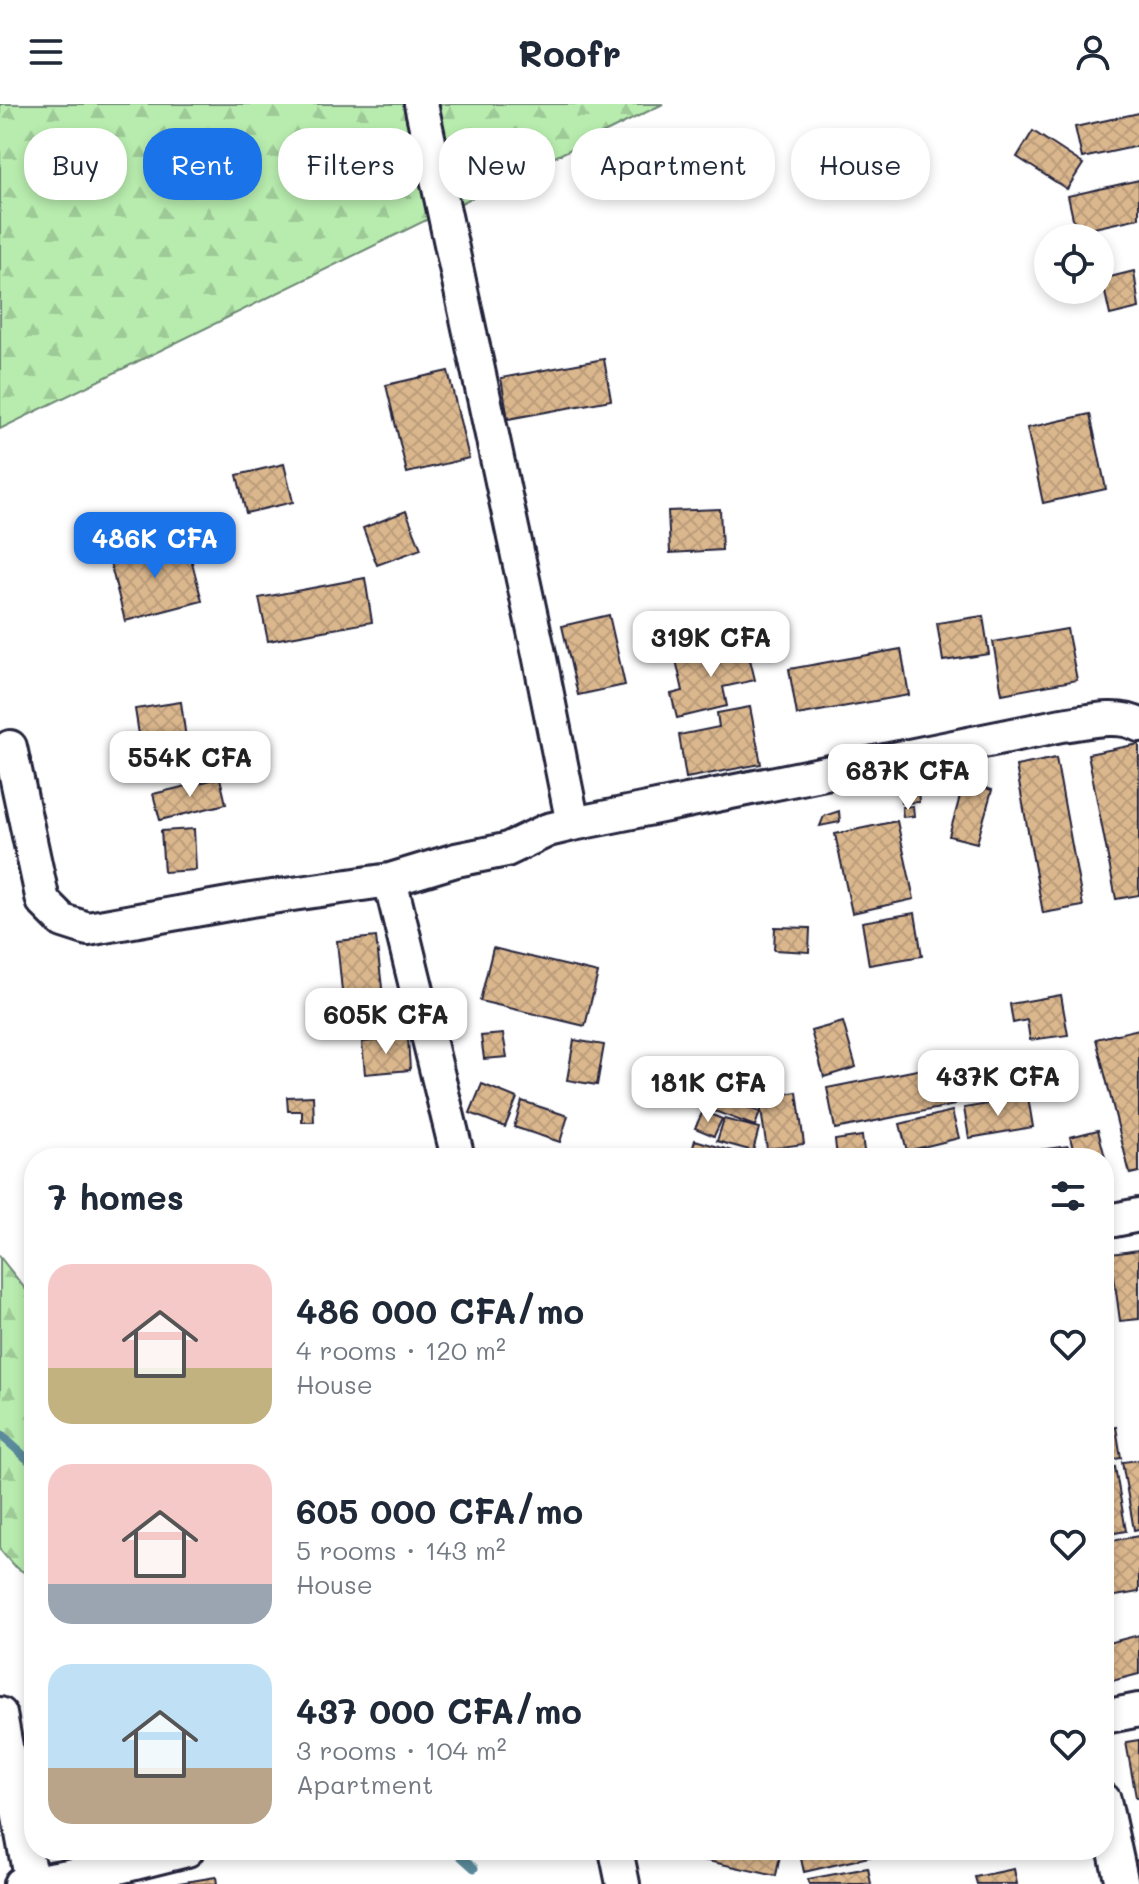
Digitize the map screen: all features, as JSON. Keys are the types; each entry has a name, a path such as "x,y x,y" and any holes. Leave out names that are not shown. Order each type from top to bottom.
{"street":[{"path":"421,104 573,824"},
{"path":"10,747 43,901 63,921 88,929 251,900 390,880 456,860 506,850 548,830 573,824 1062,725 1094,720 1132,721 1139,725"},
{"path":"390,880 456,1148"},
{"path":"1114,1220 1139,1215"},
{"path":"1114,1715 1139,1710"},
{"path":"0,1714 26,1883 147,1860"},
{"path":"1114,1847 1122,1884"},
{"path":"618,1860 623,1884"}],"green space":[{"path":"0,104 663,104 614,128 571,128 571,149 555,157 555,128 439,128 439,200 467,200 0,429"},
{"path":"0,1257 24,1287 24,1572 0,1550"}],"building":[{"path":"1139,113 1139,146 1082,158 1075,127"},
{"path":"1033,131 1083,164 1067,189 1017,157"},
{"path":"1139,180 1139,218 1112,224 1074,224 1068,196"},
{"path":"1134,271 1139,308 1110,315 1108,304 1114,304 1114,276"},
{"path":"604,359 611,400 508,419 501,378"},
{"path":"448,371 469,458 407,473 386,385"},
{"path":"1090,414 1106,489 1043,503 1027,428"},
{"path":"284,464 293,502 246,513 237,475"},
{"path":"720,509 722,550 670,553 668,511"},
{"path":"406,511 421,549 377,565 363,528"},
{"path":"186,539 202,601 125,621 109,558"},
{"path":"365,578 372,622 268,641 259,598"},
{"path":"609,615 625,685 578,695 562,626"},
{"path":"983,616 989,654 943,661 937,623"},
{"path":"1067,629 1077,680 1002,694 993,642"},
{"path":"746,643 755,680 723,687 727,706 677,718 671,694 683,691 676,660"},
{"path":"901,649 909,695 797,715 789,669"},
{"path":"181,702 187,746 142,753 135,709"},
{"path":"750,707 761,764 686,778 679,735 719,727 717,713"},
{"path":"1139,744 1139,895 1116,899 1088,754"},
{"path":"1056,758 1083,906 1043,913 1016,766"},
{"path":"220,778 226,804 160,820 153,794"},
{"path":"964,782 992,790 977,843 949,836"},
{"path":"918,790 919,802 901,803 900,791"},
{"path":"913,806 914,816 903,817 902,807"},
{"path":"839,811 840,822 820,826 824,816"},
{"path":"897,821 914,899 852,913 835,834"},
{"path":"194,829 196,870 164,872 161,831"},
{"path":"915,913 922,956 869,965 862,922"},
{"path":"775,927 810,928 809,952 774,950"},
{"path":"376,937 383,996 343,1001 337,941"},
{"path":"493,948 598,973 585,1026 480,1001"},
{"path":"1061,995 1068,1035 1030,1040 1027,1020 1013,1023 1010,1004"},
{"path":"843,1022 856,1067 824,1077 811,1031"},
{"path":"1139,1029 1139,1172 1130,1174 1096,1039"},
{"path":"503,1034 507,1057 484,1059 481,1036"},
{"path":"408,1038 410,1070 365,1074 362,1042"},
{"path":"574,1040 604,1045 597,1085 567,1080"},
{"path":"947,1064 955,1105 835,1129 827,1088"},
{"path":"482,1084 517,1098 505,1127 470,1113"},
{"path":"797,1092 804,1144 767,1148 759,1098"},
{"path":"711,1094 760,1112 755,1126 706,1108"},
{"path":"313,1096 314,1122 302,1122 302,1111 288,1111 287,1097"},
{"path":"1028,1097 1033,1127 969,1138 964,1108"},
{"path":"522,1101 568,1116 560,1142 514,1127"},
{"path":"703,1111 722,1119 714,1136 695,1128"},
{"path":"952,1111 959,1138 906,1148 900,1124"},
{"path":"724,1119 759,1128 754,1148 717,1141"},
{"path":"1098,1130 1103,1148 1073,1148 1070,1137"},
{"path":"862,1136 864,1148 836,1148 835,1140"},
{"path":"695,1140 722,1148 693,1148"},
{"path":"1139,1250 1139,1319 1120,1321 1114,1254"},
{"path":"1114,1427 1121,1458 1114,1459"},
{"path":"1139,1460 1139,1529 1134,1530 1122,1462"},
{"path":"1114,1467 1126,1531 1114,1533"},
{"path":"1139,1536 1139,1592 1114,1596 1114,1540"},
{"path":"1139,1635 1139,1674 1114,1680 1114,1641"},
{"path":"1139,1740 1139,1797 1136,1797 1126,1742"},
{"path":"703,1860 779,1860 776,1876"},
{"path":"801,1860 856,1860 804,1872"},
{"path":"1139,1860 1139,1884 1138,1884 1134,1861"},
{"path":"868,1868 871,1884 809,1884 808,1879"},
{"path":"1014,1869 1017,1884 977,1884 975,1877"},
{"path":"216,1877 217,1884 173,1884"}],"waterway":[{"path":"0,1434 24,1456"},
{"path":"465,1860 474,1868"}]}
